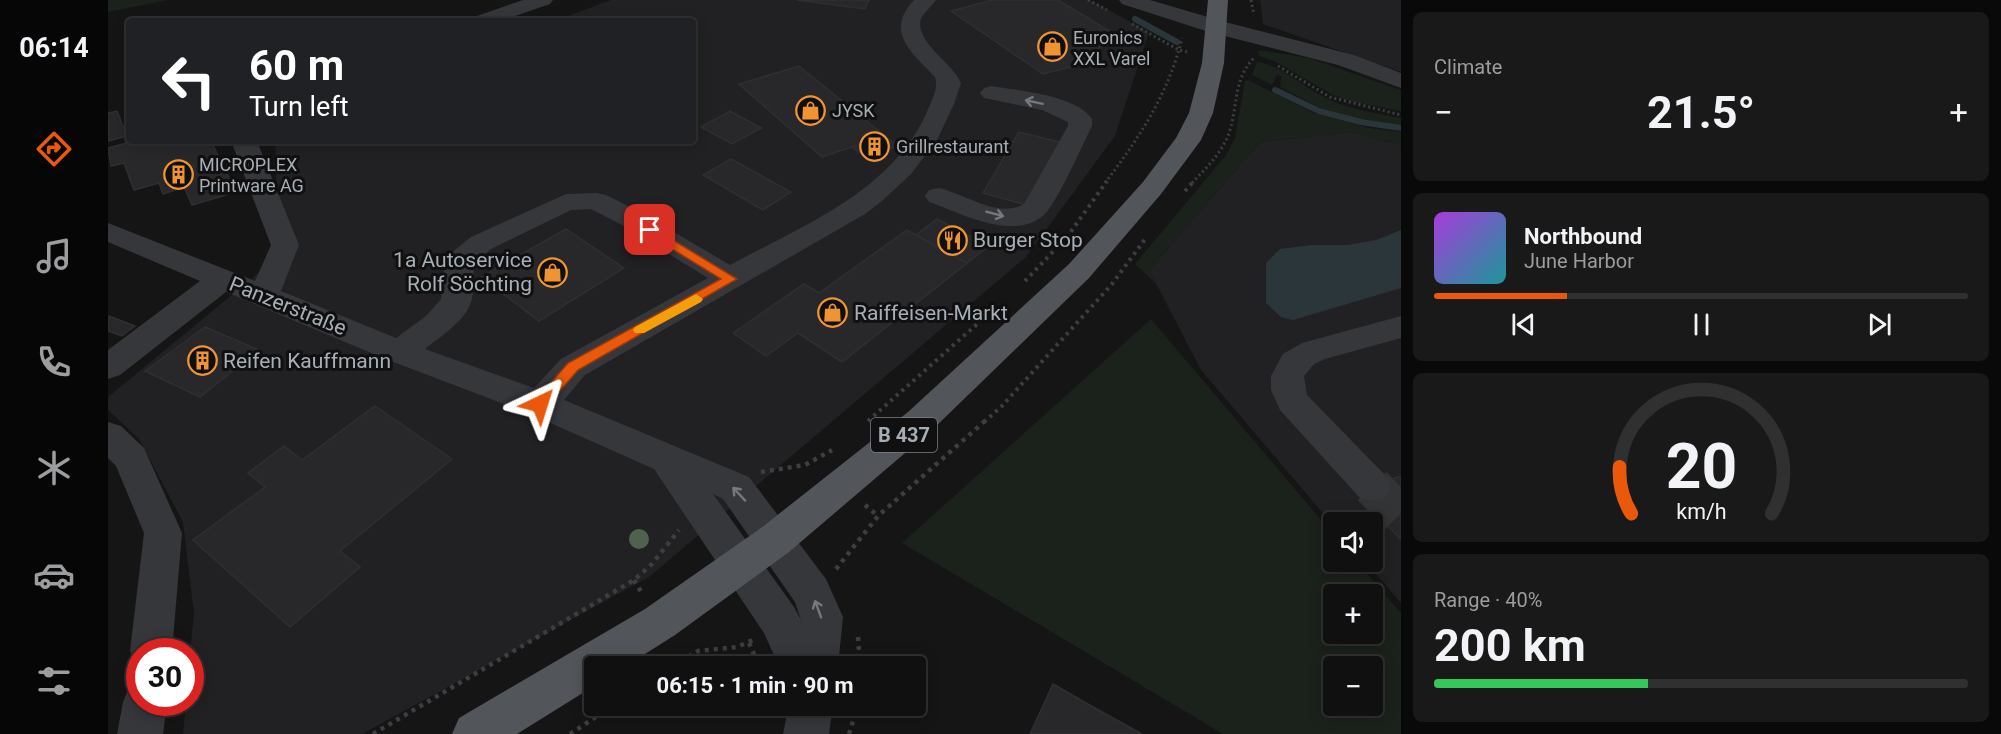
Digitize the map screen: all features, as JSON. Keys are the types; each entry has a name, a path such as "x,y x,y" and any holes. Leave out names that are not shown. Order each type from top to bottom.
{"main road":[{"name":"B 437","path":"475,734 660,622 775,540 920,421 1027,323 1079,271 1152,188 1188,140 1201,113 1213,63 1218,0"}],"street":[{"path":"490,18 543,0"},
{"path":"540,404 573,367 855,208 890,182 931,132 949,83 946,75 911,36 910,22 914,13 926,0"},
{"path":"1129,0 1217,27 1346,60 1401,81"},
{"path":"939,196 998,216 1027,217 1035,209 1080,126 1080,119 1062,108 992,93"},
{"path":"245,144 285,245 263,297"},
{"path":"399,352 437,324 456,302 460,261 481,243 566,202 596,201 630,218 731,279"},
{"name":"Panzerstraße","path":"108,232 399,352 540,404 736,488"},
{"path":"108,367 223,279"},
{"path":"1372,486 1292,401 1286,386 1288,373 1296,360 1312,351 1401,327"},
{"path":"108,436 131,458 163,533 152,638"},
{"path":"668,460 779,621 796,656"},
{"path":"736,488 812,592 822,617 817,656"},
{"path":"140,734 143,716"},
{"path":"806,734 809,716"}],"path":[{"path":"1017,289 1063,242 1114,171 1164,91 1179,50"},
{"path":"1255,57 1263,60"},
{"path":"1270,63 1330,97 1401,115"},
{"path":"868,421 991,312"},
{"path":"736,488 758,473 772,468 793,468 815,462 833,449"},
{"path":"373,734 634,580 652,564 675,533 703,511"},
{"path":"688,656 705,649 729,648 749,643 755,656"},
{"path":"570,734 597,716"},
{"path":"849,734 855,716"}],"shaded area":[{"path":"108,0 168,0 108,12"},
{"path":"611,0 1090,0 1149,32 1115,136 1026,257 649,577 362,734 183,734 185,716 204,716 204,638 191,638 194,614 183,522 139,439 108,410 108,397 279,256 275,144 696,144 696,18 562,18"},
{"path":"1260,0 1401,0 1401,72 1263,24"},
{"path":"1260,50 1309,58 1401,90 1401,111 1353,102 1333,95 1276,62 1259,56 1257,52"},
{"path":"1257,62 1283,71 1342,105 1401,118 1401,126 1356,118 1318,107 1280,87 1281,76 1277,75 1272,85 1252,75"},
{"path":"1248,80 1314,113 1370,128 1401,132 1401,145 1351,132 1260,142 1149,270 1157,285 1135,264 1226,155 1235,138 1245,81"},
{"path":"1351,132 1401,145 1401,603 1374,572 1383,572 1383,512 1323,513 1201,370 1149,270 1260,142"},
{"path":"1401,230 1401,288 1293,320 1281,317 1266,303 1266,263 1280,249 1312,245 1347,245 1376,240"},
{"path":"1151,319 1323,522 1323,572 1366,572 1376,584 1323,584 1323,644 1383,644 1383,592 1401,613 1401,734 1223,734 902,543"}],"building":[{"path":"797,0 869,0 865,9"},
{"name":"Euronics XXL Varel","path":"992,0 1058,0 1111,32 1089,62 1043,74 951,11"},
{"name":"JYSK","path":"799,66 885,136 822,157 739,84"},
{"path":"117,111 126,136 108,141 108,113"},
{"path":"730,111 761,128 732,144 701,127"},
{"path":"1019,132 1063,143 1030,206 983,193"},
{"name":"Grillrestaurant","path":"885,136 898,146 865,157 852,147"},
{"name":"MICROPLEX Printware AG","path":"126,143 212,144 236,192 192,205 184,187 163,194 159,183 134,190 124,163 111,166 108,148"},
{"path":"731,159 791,192 763,210 703,175"},
{"name":"Burger Stop","path":"937,219 989,246 967,263 916,235"},
{"name":"1a Autoservice Rolf Söchting","path":"566,229 624,268 539,321 481,277"},
{"name":"Raiffeisen-Markt","path":"907,230 967,263 842,362 798,333 766,356 733,333 804,284 819,293"},
{"path":"109,316 135,326 122,336 108,331"},
{"name":"Reifen Kauffmann","path":"205,327 259,350 200,397 145,371"},
{"path":"375,406 452,459 340,551 360,567 290,627 193,540 265,487 248,473 284,446 302,460"},
{"path":"1401,476 1401,540 1383,521 1383,512 1375,512 1355,491"},
{"path":"1053,684 1093,707 1142,734 1030,734"}],"waterway":[{"path":"1135,19 1177,42"},
{"path":"1275,90 1319,111 1361,122 1401,128"}],"tunnel":[{"path":"1372,486 1401,516"}],"slow traffic":[{"path":"640,330 696,299"}],"place":[{"name":"Euronics XXL Varel","path":"1052,47"},
{"name":"JYSK","path":"811,110"},
{"name":"Grillrestaurant","path":"875,146"},
{"name":"MICROPLEX Printware AG","path":"178,174"},
{"name":"Burger Stop","path":"952,240"},
{"name":"1a Autoservice Rolf Söchting","path":"553,272"},
{"name":"Raiffeisen-Markt","path":"833,313"},
{"name":"Reifen Kauffmann","path":"202,361"}],"route":[{"path":"540,404 573,367 731,279 650,230"}]}
